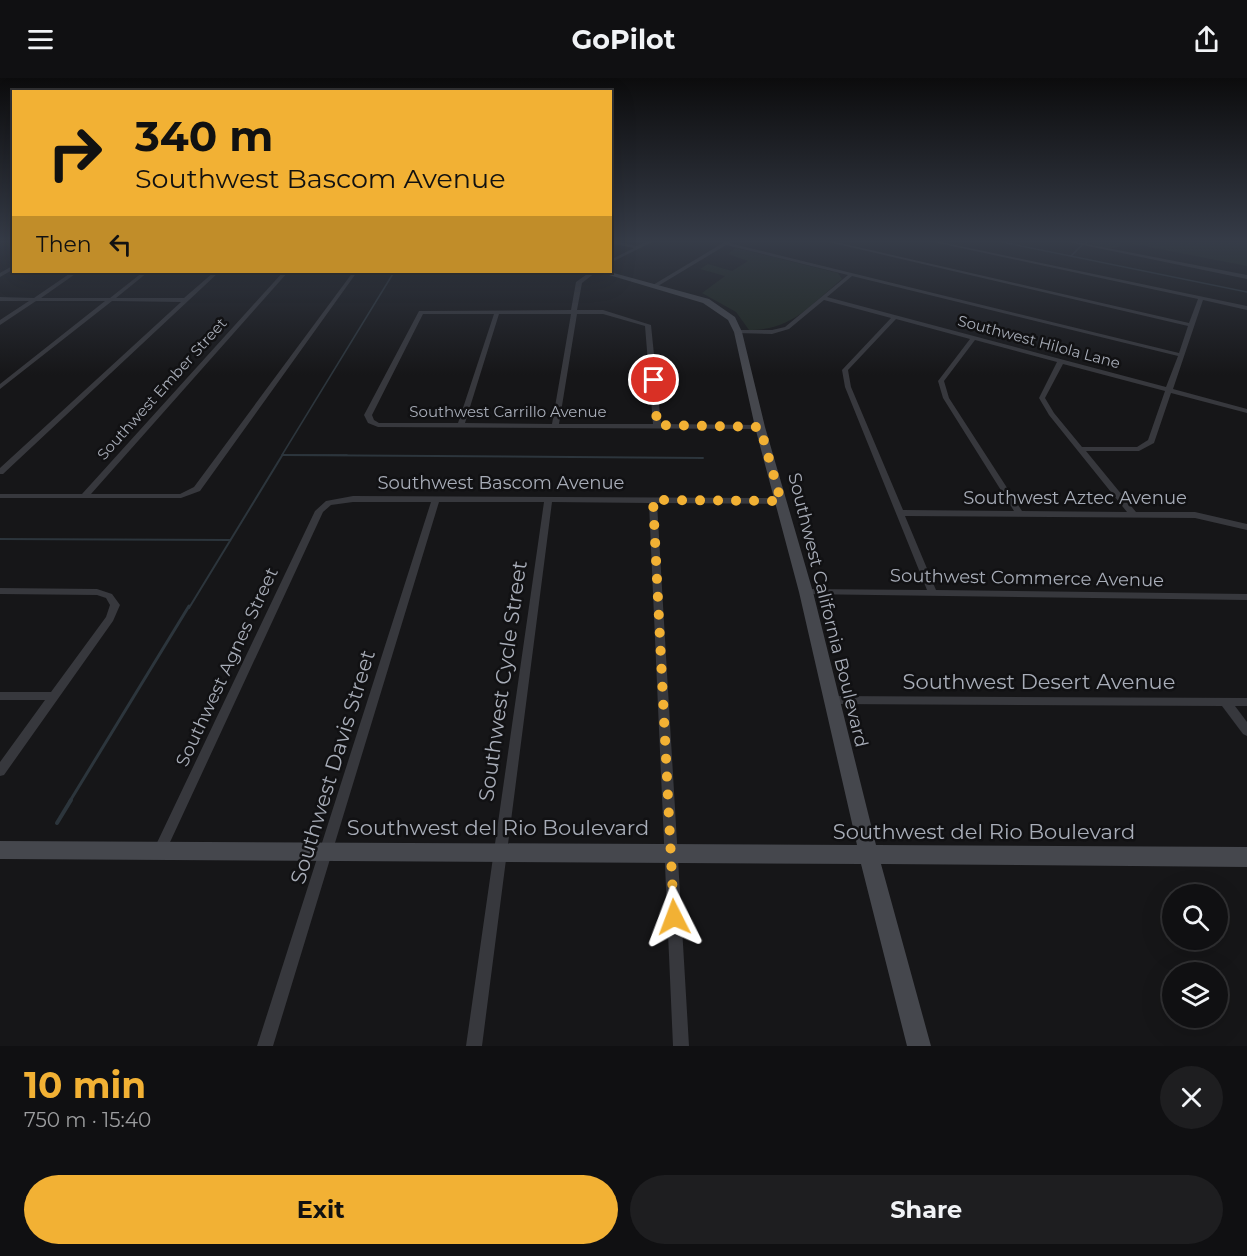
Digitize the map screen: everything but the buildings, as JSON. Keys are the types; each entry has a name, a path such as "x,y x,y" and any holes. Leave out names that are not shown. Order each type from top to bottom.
{"street":[{"path":"0,323 55,285"},
{"path":"0,387 129,285"},
{"path":"0,472 201,285"},
{"name":"Southwest Ember Street","path":"83,497 273,285"},
{"path":"0,496 181,496 197,489 345,285"},
{"path":"555,426 578,285"},
{"name":"Southwest California Boulevard","path":"657,285 706,301 732,319 738,332 760,427 806,592 869,856 919,1046"},
{"path":"738,332 783,330 839,285"},
{"path":"893,285 1181,355"},
{"path":"1019,285 1192,325"},
{"path":"1144,285 1247,308"},
{"path":"1081,449 1145,448 1151,441 1201,297"},
{"name":"Southwest Hilola Lane","path":"824,298 1060,363 1247,411"},
{"path":"0,299 185,300"},
{"path":"461,425 497,312 574,311 603,312 648,325 657,425"},
{"name":"Southwest Carrillo Avenue","path":"497,312 421,312 368,415 371,421 378,425 760,427"},
{"path":"894,318 845,370 848,387 933,593"},
{"path":"972,339 941,381 946,398 1019,513"},
{"path":"1060,363 1042,398 1051,414 1133,514"},
{"name":"Southwest Bascom Avenue","path":"329,503 353,499 781,501"},
{"name":"Southwest Davis Street","path":"265,1046 436,499"},
{"name":"Southwest Cycle Street","path":"474,1046 548,500"},
{"path":"653,500 681,1046"},
{"name":"Southwest Agnes Street","path":"159,849 319,511 329,503"},
{"name":"Southwest Aztec Avenue","path":"901,513 1195,515 1247,526"},
{"path":"0,591 104,593 116,605 110,618 0,771"},
{"name":"Southwest Commerce Avenue","path":"806,592 1247,597"},
{"path":"0,696 53,696"},
{"name":"Southwest Desert Avenue","path":"831,700 1247,702"},
{"path":"1225,702 1247,732"},
{"name":"Southwest del Rio Boulevard","path":"0,850 671,852 869,856 1247,858"}],"shaded area":[{"path":"713,285 835,285 810,307 789,321 778,326 749,330 736,312 702,293"}],"waterway":[{"path":"282,455 386,285"},
{"path":"1214,285 1247,292"},
{"path":"189,608 283,454"},
{"path":"347,455 283,455 703,458"},
{"path":"0,539 230,540"},
{"path":"70,801 189,606"},
{"path":"57,823 71,800"}],"route":[{"path":"654,380 657,425 760,427 781,501 653,500 674,917"}]}
